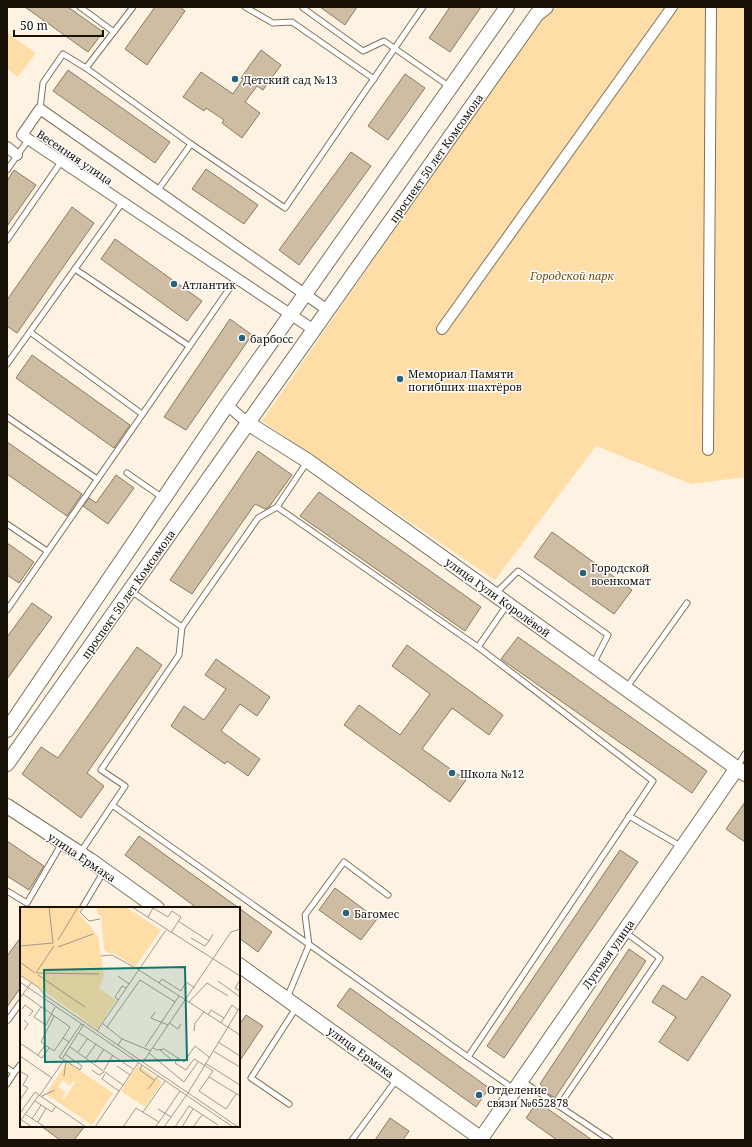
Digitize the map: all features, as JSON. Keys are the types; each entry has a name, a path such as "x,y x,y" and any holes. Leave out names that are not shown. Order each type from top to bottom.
{"main road":[{"name":"проспект 50 лет Комсомола","path":"7,730 227,405 507,7"},
{"name":"проспект 50 лет Комсомола","path":"7,764 249,424 537,14 546,7"},
{"name":"улица Гули Королёвой","path":"249,424 308,461 741,771"},
{"name":"Луговая улица","path":"481,1140 682,848 741,771"},
{"name":"улица Ермака","path":"7,806 80,854 156,907"},
{"name":"улица Ермака","path":"240,966 293,1002 481,1140"}],"street":[{"path":"442,329 672,7"},
{"path":"708,450 711,7"},
{"name":"Весенняя улица","path":"291,316 22,135 40,109 305,294"},
{"path":"7,147 17,155"},
{"path":"305,294 328,311"},
{"path":"291,316 314,330"},
{"path":"227,405 249,424"}],"lane":[{"path":"80,7 114,32"},
{"path":"86,68 133,7"},
{"path":"245,7 273,23 292,22 374,79"},
{"path":"304,7 303,8 363,51 384,41 451,88"},
{"path":"40,109 43,83 63,54 86,68 285,208 423,7"},
{"path":"8,168 28,140"},
{"path":"158,190 192,144"},
{"path":"7,240 61,162"},
{"path":"7,364 122,203"},
{"path":"75,269 189,346"},
{"path":"7,610 236,279"},
{"path":"30,332 142,414"},
{"path":"7,417 97,479"},
{"path":"80,854 126,786 101,770 179,655 182,627 258,518 277,507 308,461"},
{"path":"127,473 164,498"},
{"path":"277,507 478,647 653,781 468,1057"},
{"path":"7,524 47,551"},
{"path":"494,595 518,571 608,635 593,665"},
{"path":"130,590 182,627"},
{"path":"626,689 687,603"},
{"path":"478,647 508,604"},
{"path":"741,771 745,754"},
{"path":"112,805 468,1057 559,1106 610,1140"},
{"path":"629,816 682,848"},
{"path":"7,891 27,903 62,843"},
{"path":"289,1104 251,1078 293,1002 309,945 306,915 344,862 388,895"},
{"path":"83,907 104,871"},
{"path":"559,1106 660,958 624,932"},
{"path":"8,1020 20,1003"},
{"path":"7,1084 20,1065"},
{"path":"7,1068 14,1073"},
{"path":"352,1140 398,1078"}],"green space":[{"name":"Городской парк","path":"557,7 745,7 745,477 691,484 596,446 495,580 262,421 539,21"},
{"path":"7,33 36,53 18,77 7,69"}],"building":[{"path":"25,7 68,7 103,32 88,52"},
{"path":"155,7 180,7 185,11 147,65 125,49"},
{"path":"320,7 357,7 345,25"},
{"path":"450,7 481,7 450,52 429,38"},
{"path":"261,50 281,65 263,90 257,86 245,102 260,113 242,138 222,123 224,120 206,108 204,111 183,97 201,72 233,94 243,79 241,78"},
{"path":"68,70 170,142 155,163 53,91"},
{"path":"405,74 425,88 388,140 368,126"},
{"path":"351,152 371,166 299,265 279,250"},
{"path":"206,169 258,205 244,224 192,189"},
{"path":"14,170 36,185 7,226 7,181"},
{"path":"72,207 94,223 17,333 7,326 7,300"},
{"path":"115,239 202,301 187,321 101,259"},
{"path":"230,319 252,335 186,430 164,417"},
{"path":"32,355 130,425 114,448 16,378"},
{"path":"7,442 82,494 67,516 7,474"},
{"path":"258,451 292,475 269,507 265,509 255,504 192,594 170,580"},
{"path":"116,475 134,488 108,524 83,506 89,498 96,503"},
{"path":"319,492 481,607 465,631 300,516"},
{"name":"Городской военкомат","path":"552,532 632,590 614,614 534,557"},
{"path":"7,543 34,562 19,583 7,575"},
{"path":"32,603 52,617 7,679 7,637"},
{"path":"518,637 707,771 692,793 501,659"},
{"path":"407,645 503,715 489,735 452,708 422,749 466,780 450,802 344,725 359,705 400,735 430,694 392,666"},
{"path":"137,647 162,665 87,773 104,786 81,818 22,774 41,747 58,758"},
{"path":"216,659 270,697 257,716 240,704 221,731 260,759 248,776 227,761 225,764 171,726 184,706 204,720 226,689 205,675"},
{"path":"745,802 745,842 726,829"},
{"path":"139,836 238,907 196,907 125,855"},
{"path":"7,841 44,866 29,890 7,876"},
{"path":"620,850 638,862 504,1058 487,1046"},
{"name":"Багомес","path":"335,888 377,919 361,940 319,910"},
{"path":"240,909 272,932 258,952 240,939"},
{"path":"20,938 20,988 7,1007 7,956"},
{"path":"629,949 646,961 555,1098 544,1091 546,1089 540,1084"},
{"path":"702,976 731,995 688,1061 659,1042 676,1017 652,1002 663,985 686,1000"},
{"path":"350,988 489,1088 476,1107 337,1006"},
{"path":"246,1015 263,1026 240,1060 240,1024"},
{"path":"540,1098 550,1105 548,1109 592,1140 557,1140 526,1118"},
{"path":"390,1118 409,1131 403,1140 375,1140"},
{"path":"42,1127 84,1127 74,1140 60,1140"}],"place":[{"name":"Детский сад №13","path":"235,79"},
{"name":"Атлантик","path":"174,284"},
{"name":"барбосс","path":"242,338"},
{"name":"Мемориал Памяти погибших шахтёров","path":"400,379"},
{"name":"Городской военкомат","path":"583,573"},
{"name":"Школа №12","path":"452,773"},
{"name":"Багомес","path":"346,913"},
{"name":"Отделение связи №652878","path":"479,1095"}]}
